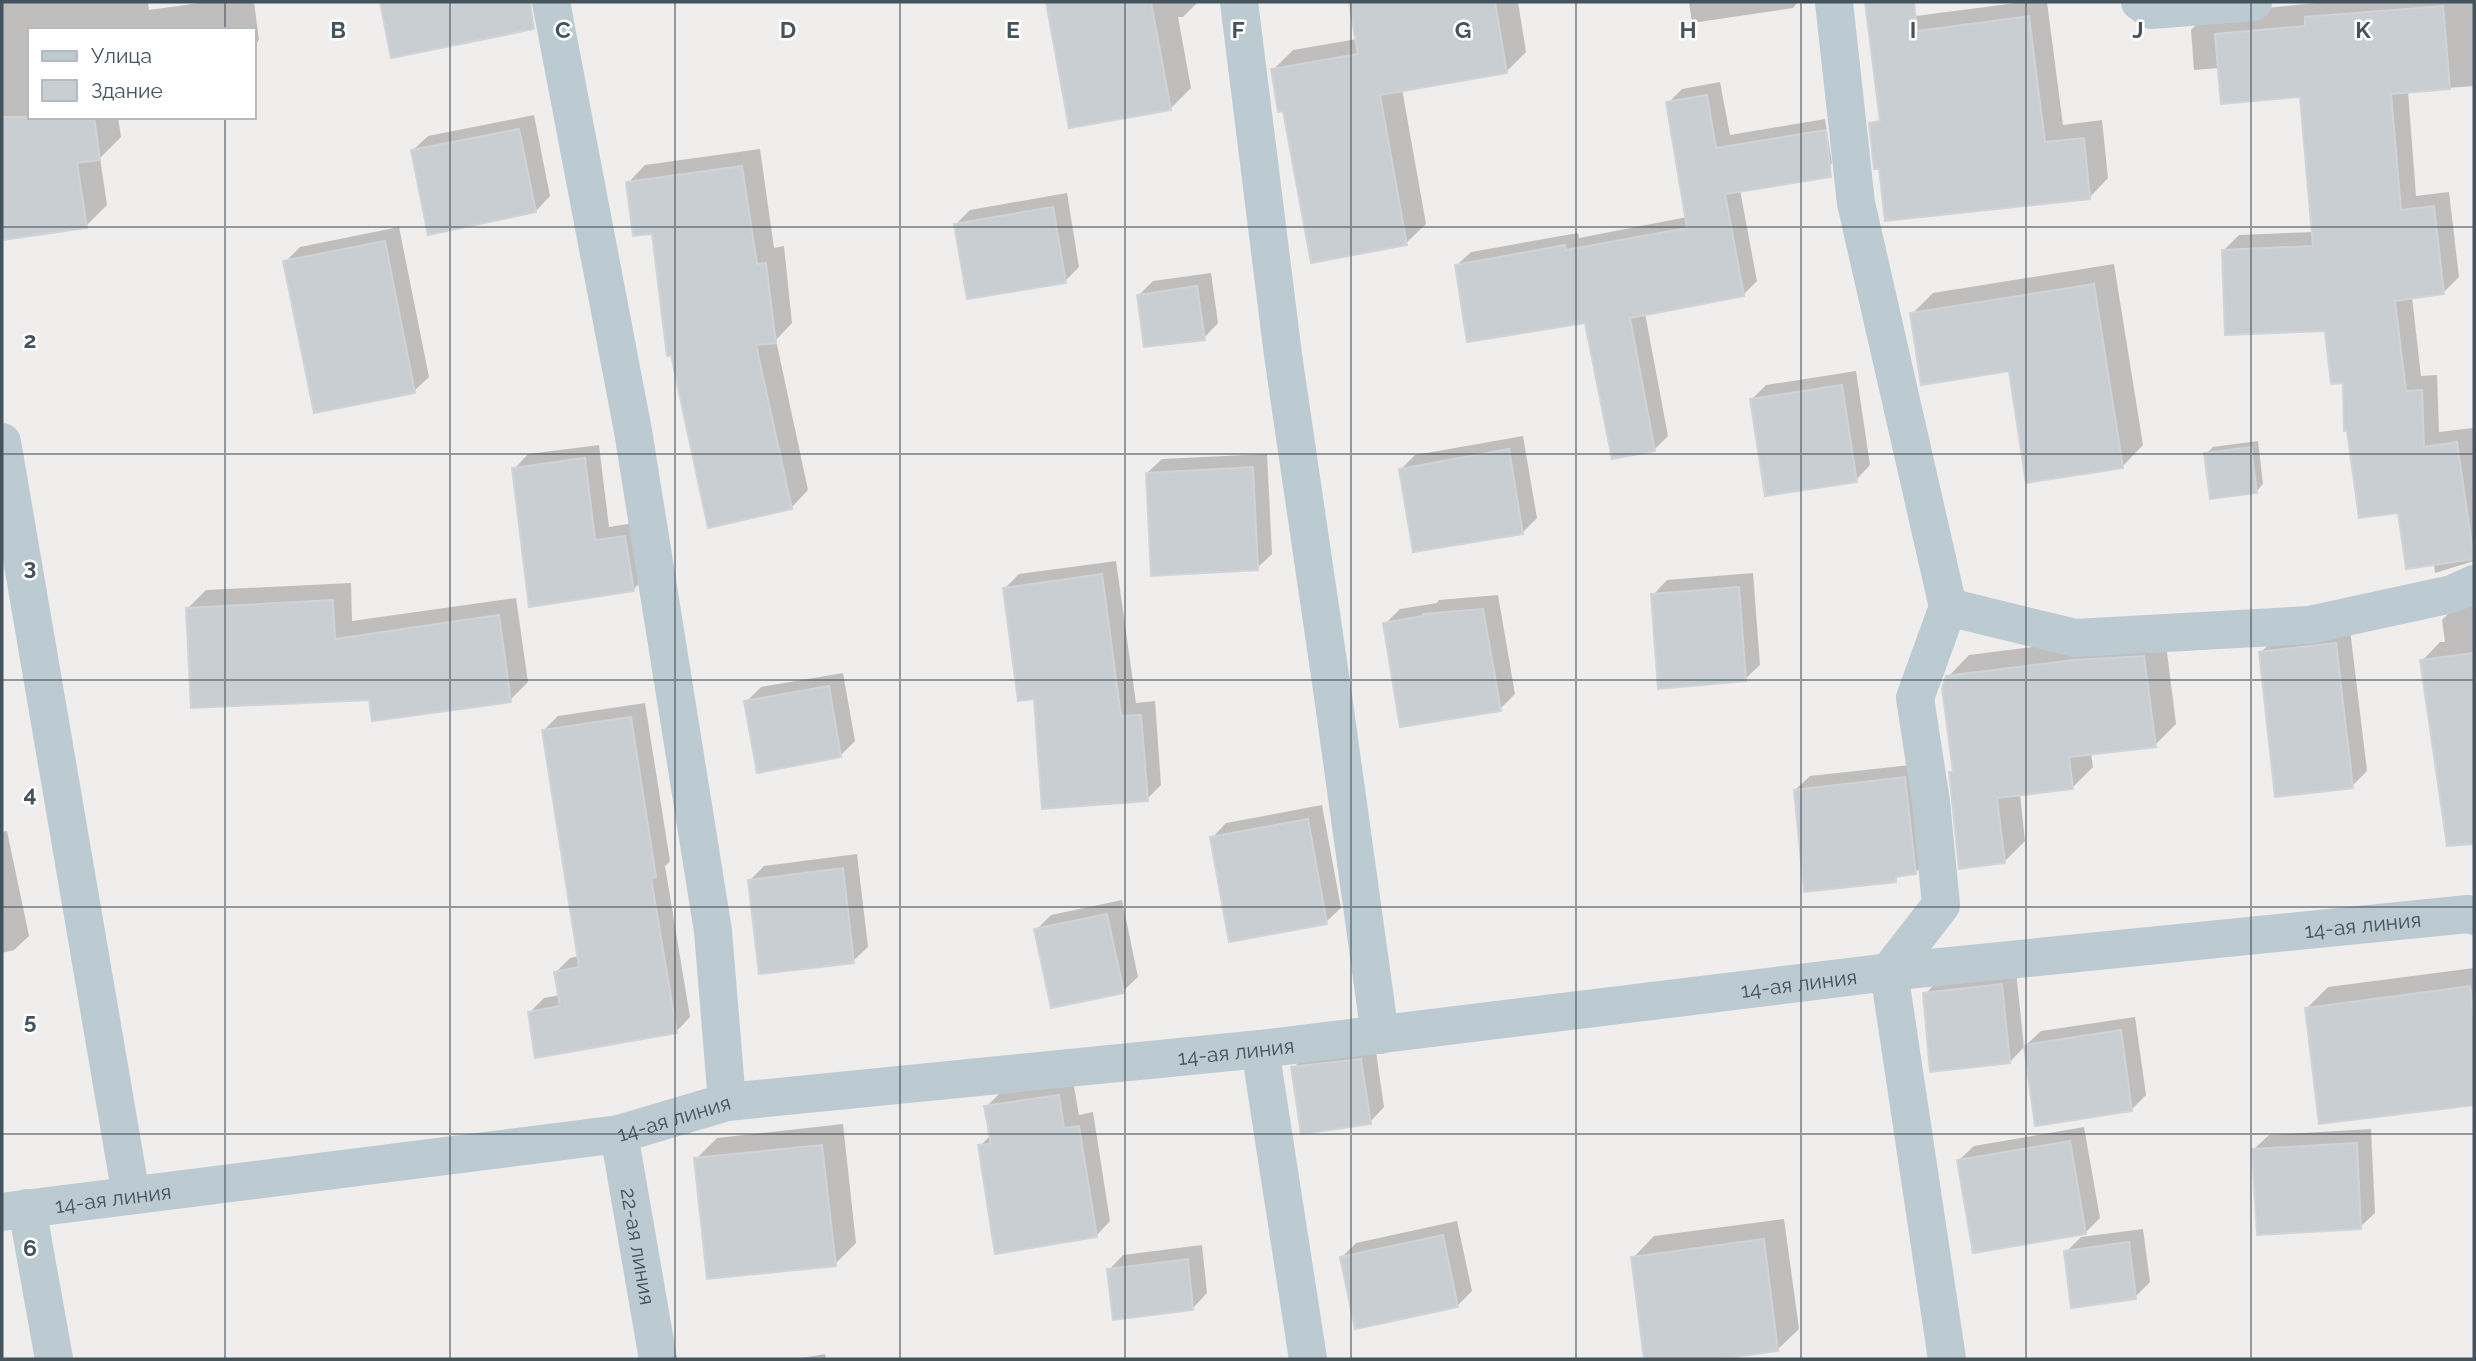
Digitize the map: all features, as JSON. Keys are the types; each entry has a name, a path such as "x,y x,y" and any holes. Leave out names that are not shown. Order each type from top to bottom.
{"street":[{"path":"551,2 634,430 713,931 727,1102"},
{"path":"1239,2 1283,355 1334,696 1380,1035"},
{"path":"1834,2 1856,203 1948,607 1915,698 1931,802 1941,905 1889,972 1947,1359"},
{"path":"2140,2 2151,10 2253,2"},
{"path":"2,442 131,1195"},
{"path":"1948,607 2075,638 2309,625 2452,594 2474,584"},
{"name":"14-ая линия","path":"15,1210 619,1133 727,1102 1260,1049 1889,972 2468,914 2474,916"},
{"path":"1260,1049 1308,1359"},
{"name":"22-ая линия","path":"619,1133 658,1359"},
{"path":"15,1210 54,1359"}],"building":[{"path":"380,2 530,2 534,29 391,58"},
{"path":"1046,2 1151,2 1171,110 1069,128"},
{"path":"1349,2 1495,2 1507,73 1380,95 1407,245 1311,263 1283,111 1278,112 1271,69 1358,54"},
{"path":"1865,2 1914,2 1917,31 2029,16 2045,142 2084,138 2090,199 1885,221 1879,169 1874,169 1869,123 1880,121"},
{"path":"2443,6 2450,89 2391,94 2401,210 2434,206 2444,294 2395,301 2406,391 2422,390 2424,447 2457,442 2474,559 2406,569 2398,513 2359,518 2347,431 2344,431 2343,383 2331,384 2325,331 2225,335 2222,250 2313,246 2300,97 2221,104 2215,34 2305,26 2305,17"},
{"path":"1707,95 1716,148 1826,130 1831,177 1725,194 1744,296 1630,318 1655,451 1612,459 1585,323 1467,342 1455,265 1565,245 1566,250 1687,228 1666,102"},
{"path":"2,117 94,119 100,160 77,163 87,228 2,240"},
{"path":"519,129 536,212 428,235 411,150"},
{"path":"742,166 757,264 766,263 776,343 756,345 792,509 708,528 671,355 667,356 652,234 633,236 626,182"},
{"path":"1053,207 1066,283 967,299 954,224"},
{"path":"385,241 415,393 314,413 283,261"},
{"path":"2094,284 2123,468 2026,483 2009,371 1921,385 1910,313"},
{"path":"1197,286 1205,340 1144,347 1137,295"},
{"path":"1842,385 1857,482 1765,496 1750,399"},
{"path":"2251,447 2257,493 2210,499 2204,453"},
{"path":"1509,449 1523,534 1413,552 1399,469"},
{"path":"585,458 595,540 625,536 634,591 529,607 512,468"},
{"path":"1253,467 1258,570 1151,576 1146,473"},
{"path":"1102,574 1121,716 1141,715 1148,801 1042,809 1034,699 1018,701 1003,588"},
{"path":"1739,587 1746,681 1658,689 1651,594"},
{"path":"333,600 335,639 499,615 511,702 372,721 369,700 191,708 186,608"},
{"path":"1483,609 1501,711 1400,727 1383,623 1423,614"},
{"path":"2336,643 2353,788 2275,797 2259,652"},
{"path":"2474,653 2474,844 2447,846 2420,660"},
{"path":"2144,656 2156,747 2069,757 2073,789 1997,798 2005,863 1959,869 1949,772 1953,772 1942,688 1946,676 2074,660"},
{"path":"829,686 841,757 757,773 744,701"},
{"path":"631,717 656,877 651,878 677,1033 535,1058 528,1012 560,1006 554,972 579,967 542,730"},
{"path":"1905,777 1916,874 1896,877 1896,882 1804,892 1794,790"},
{"path":"1308,819 1327,924 1229,942 1210,837"},
{"path":"843,868 854,963 759,974 748,880"},
{"path":"1107,914 1124,993 1051,1008 1034,929"},
{"path":"2002,984 2010,1063 1930,1072 1923,993"},
{"path":"2470,986 2474,1019 2474,1105 2319,1124 2305,1008"},
{"path":"2121,1030 2132,1111 2035,1126 2024,1045"},
{"path":"1361,1059 1371,1124 1301,1134 1291,1067"},
{"path":"1059,1095 1064,1128 1079,1126 1097,1237 995,1254 978,1145 991,1144 984,1106"},
{"path":"2070,1141 2086,1234 1973,1253 1957,1160"},
{"path":"2357,1143 2361,1229 2257,1235 2252,1149"},
{"path":"822,1145 836,1266 707,1279 694,1158"},
{"path":"1443,1235 1458,1307 1355,1329 1340,1257"},
{"path":"1764,1239 1778,1351 1720,1359 1644,1359 1631,1257"},
{"path":"2129,1242 2136,1299 2071,1308 2064,1251"},
{"path":"1188,1259 1193,1310 1113,1320 1107,1269"}]}
